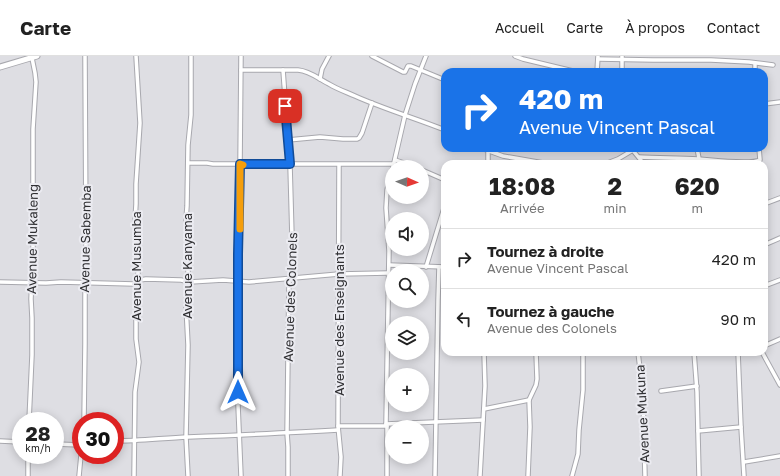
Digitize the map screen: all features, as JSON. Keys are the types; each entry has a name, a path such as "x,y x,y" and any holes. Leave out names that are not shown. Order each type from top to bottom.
{"street":[{"name":"Avenue Sabemba","path":"84,412 86,239 85,56"},
{"name":"Avenue Musumba","path":"134,476 135,392 139,362 136,339 136,316 139,251 135,221 140,123 136,56"},
{"name":"Avenue Kanyama","path":"188,476 186,437 188,346 186,306 188,282 188,237 186,220 188,145 191,115 191,56"},
{"path":"241,56 238,405 241,476"},
{"path":"320,79 322,69 329,56"},
{"path":"372,56 402,72 405,72 409,66 441,78"},
{"path":"395,160 405,115 426,56"},
{"path":"515,56 560,68"},
{"path":"0,67 35,57"},
{"name":"Avenue Mukaleng","path":"29,412 32,355 31,283 33,253 33,129 36,82 35,57"},
{"path":"597,68 598,58 711,60 773,65"},
{"path":"755,68 756,63"},
{"path":"240,70 303,70 329,84 372,103 441,128"},
{"name":"Avenue des Colonels","path":"283,70 290,164 293,273 289,280 286,433 288,447 288,476"},
{"path":"768,104 780,102"},
{"path":"288,140 320,137 358,139 362,133 372,103"},
{"path":"491,152 503,156 526,160"},
{"path":"615,160 628,152"},
{"path":"635,152 641,160"},
{"path":"698,152 699,159"},
{"path":"639,157 712,160"},
{"path":"188,163 385,164"},
{"name":"Avenue des Enseignants","path":"339,165 338,430 341,457 340,476"},
{"path":"429,173 441,178"},
{"path":"768,202 780,198"},
{"path":"386,204 389,264"},
{"path":"427,264 441,218"},
{"path":"768,243 780,238"},
{"path":"429,267 439,267 435,476"},
{"path":"0,282 46,284 61,282 134,284 142,280 153,279 181,280 188,282 223,280 249,282 339,274 385,273"},
{"path":"768,284 780,280"},
{"path":"387,420 388,308"},
{"path":"768,344 780,339"},
{"path":"480,476 484,409 484,356"},
{"path":"528,476 530,420 529,400 536,385 537,379 536,356"},
{"path":"572,476 578,454 583,390 583,356"},
{"name":"Avenue Mukuna","path":"638,356 643,395 645,476"},
{"path":"694,356 697,386 699,476"},
{"path":"738,356 744,476"},
{"path":"764,356 780,385"},
{"path":"661,391 697,386"},
{"path":"484,409 529,400"},
{"path":"429,422 483,420"},
{"path":"338,426 385,425"},
{"path":"698,430 741,427"},
{"path":"124,441 338,430"},
{"path":"0,441 12,442"},
{"path":"744,462 780,456"},
{"path":"28,464 28,476"},
{"path":"80,476 81,464"},
{"path":"387,464 387,476"}],"slow traffic":[{"path":"240,229 240,164 243,165"}],"route":[{"path":"238,392 238,254 240,230 240,164 290,164 285,106"}]}
